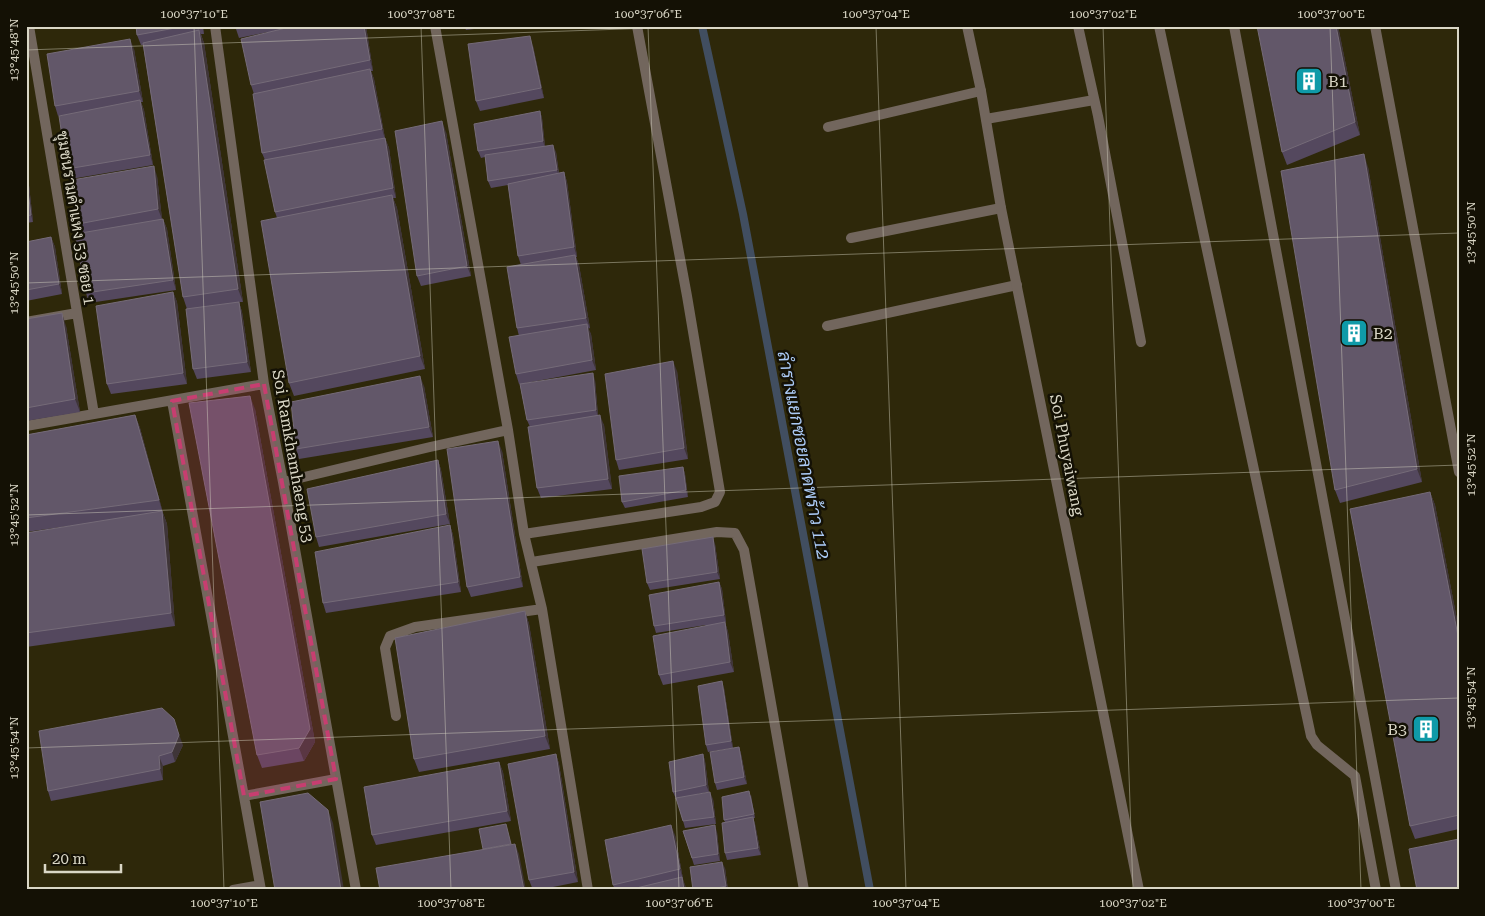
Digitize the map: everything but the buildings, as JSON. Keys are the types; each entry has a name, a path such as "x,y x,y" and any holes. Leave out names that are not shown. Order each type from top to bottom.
{"street":[{"name":"ชุมชนรามคำแหง 53 ซอย 1","path":"29,26 94,414"},
{"name":"Soi Ramkhamhaeng 53","path":"215,26 264,384 356,890"},
{"path":"435,26 508,430 524,534 542,609 588,890"},
{"path":"524,534 701,508 716,502 720,492 638,26"},
{"name":"Soi Phuyaiwang","path":"967,26 981,91 1001,208 1139,890"},
{"path":"1078,26 1141,342"},
{"path":"1159,26 1311,736 1317,745 1355,776 1376,890"},
{"path":"1234,26 1396,890"},
{"path":"1375,26 1459,472"},
{"path":"828,128 981,91"},
{"path":"986,119 1094,100"},
{"path":"851,238 1001,208"},
{"path":"827,326 1017,285"},
{"path":"26,322 77,313"},
{"path":"26,426 264,384"},
{"path":"172,401 260,888 232,890"},
{"path":"283,482 508,430"},
{"path":"532,562 716,532 735,533 744,550 804,890"},
{"path":"396,716 385,648 390,636 415,627 542,609"},
{"path":"244,796 336,779"}],"highlighted area":[{"path":"264,384 336,779 244,796 172,401"}],"waterway":[{"name":"ลำรางแยกซอยลาดพร้าว 112","path":"702,26 743,214 870,890"}],"place":[{"name":"B1","path":"1309,81"},
{"name":"B2","path":"1354,333"},
{"name":"B3","path":"1426,729"}]}
